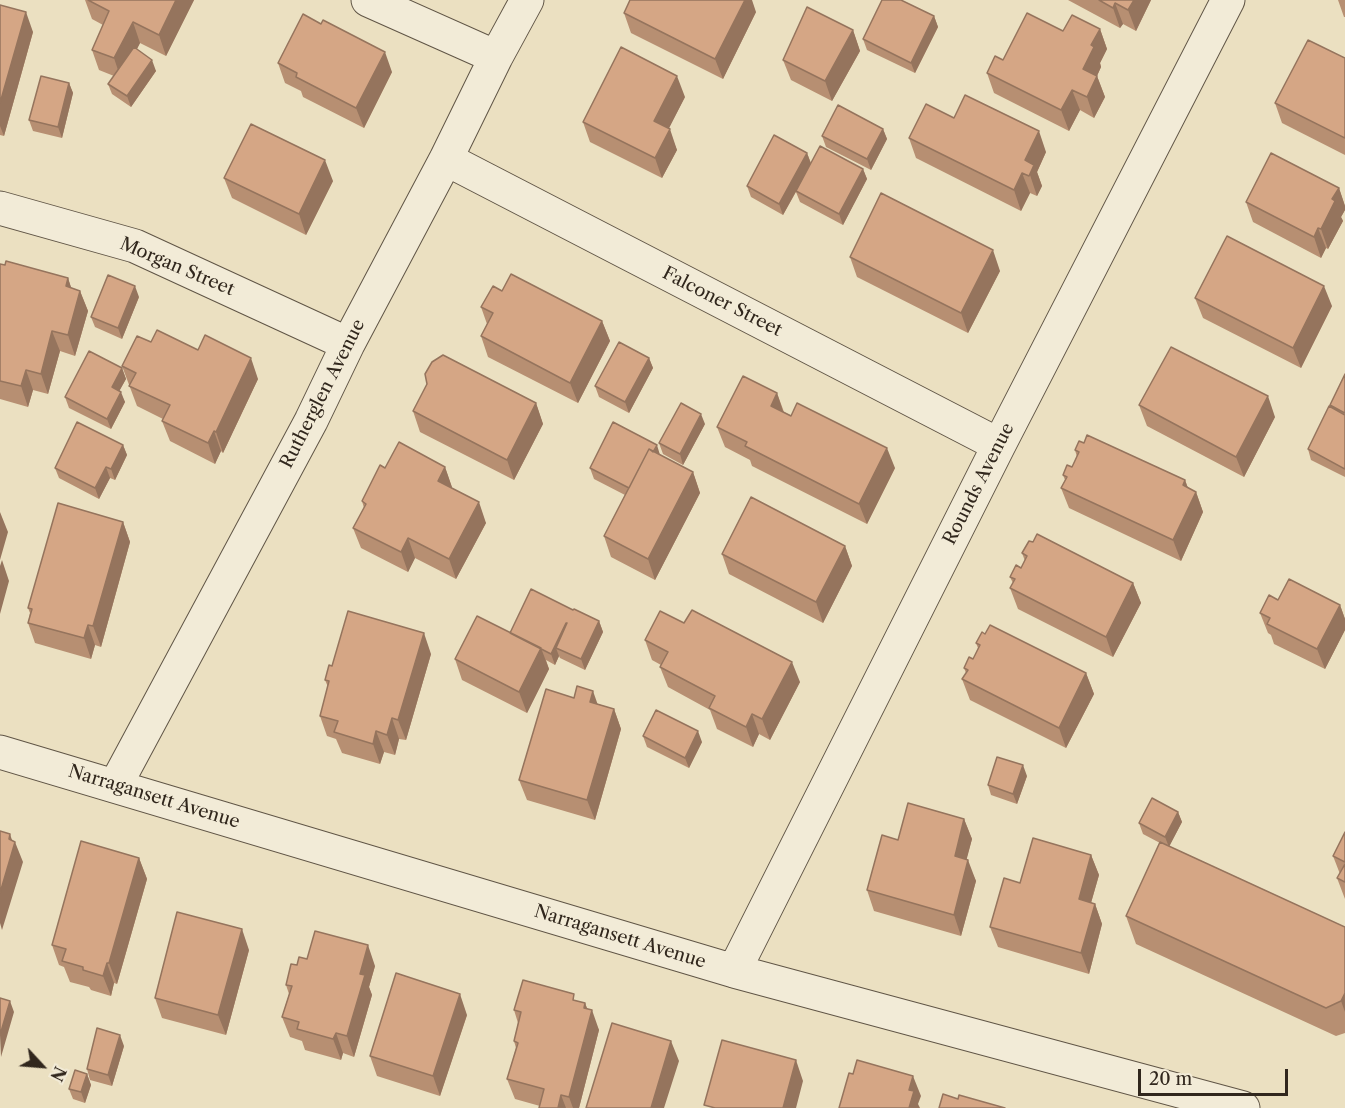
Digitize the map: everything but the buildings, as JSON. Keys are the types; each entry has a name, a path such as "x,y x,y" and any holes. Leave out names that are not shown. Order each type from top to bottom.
{"street":[{"path":"368,0 496,57"},
{"name":"Rutherglen Avenue","path":"115,786 311,421 348,344 446,159 496,57 528,0"},
{"name":"Rounds Avenue","path":"735,971 999,445 1228,0"},
{"name":"Falconer Street","path":"446,159 999,445"},
{"name":"Morgan Street","path":"0,208 135,246 348,344"},
{"name":"Narragansett Avenue","path":"0,752 735,971 1243,1108"}]}
